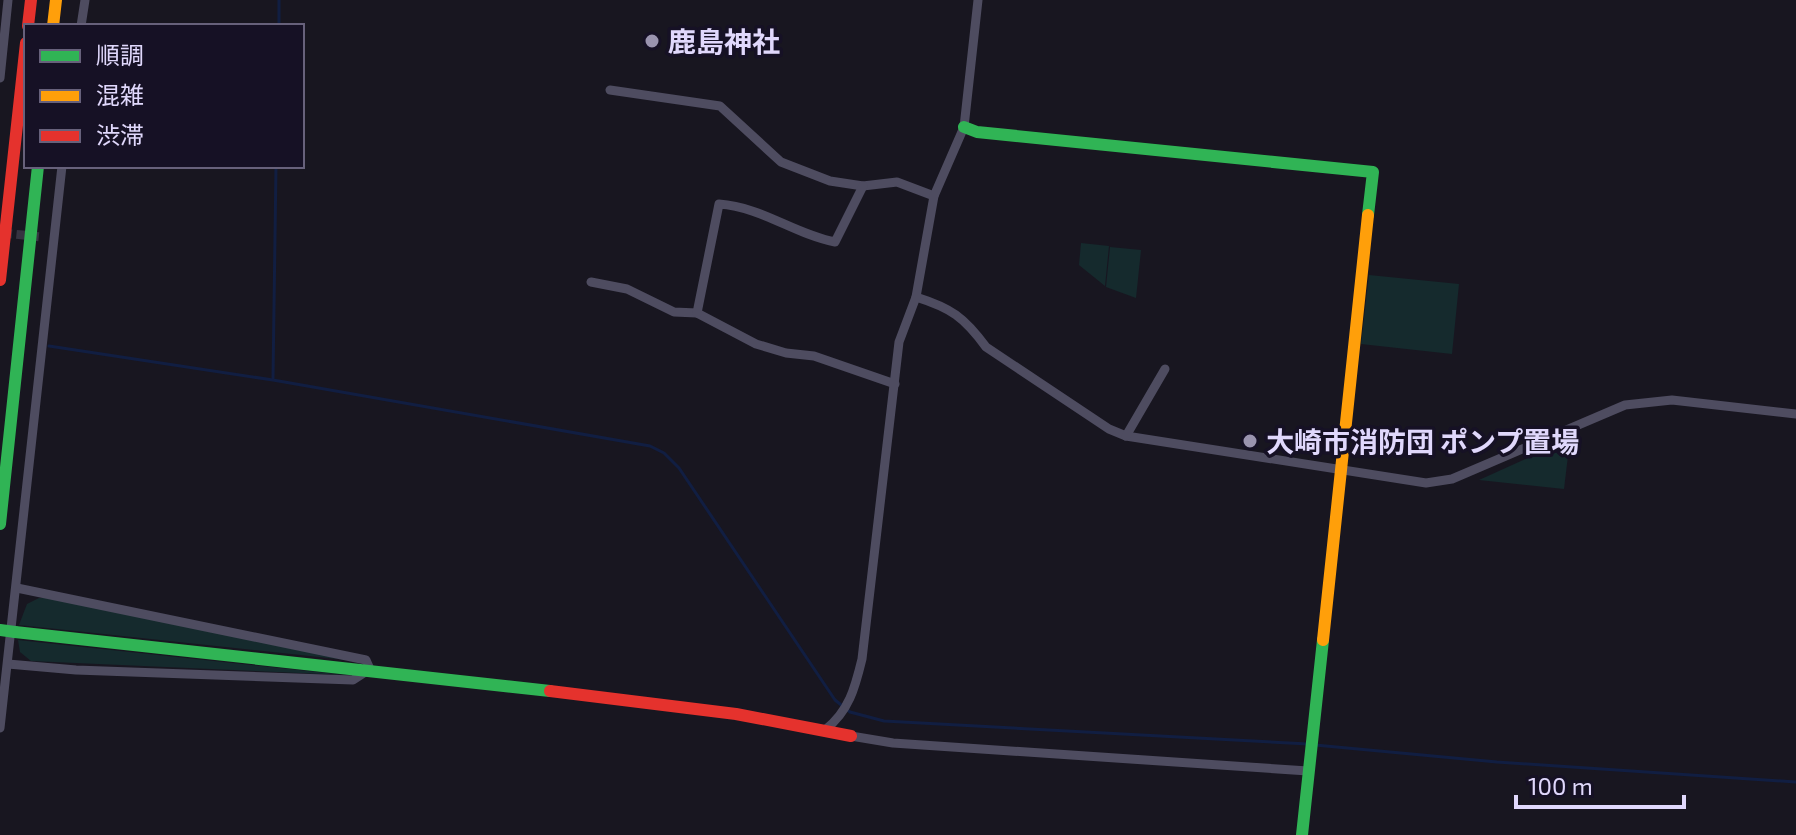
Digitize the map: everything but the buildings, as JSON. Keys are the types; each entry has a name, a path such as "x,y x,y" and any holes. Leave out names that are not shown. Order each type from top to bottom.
{"main road":[{"path":"28,24 31,0"},
{"path":"53,24 56,0"},
{"path":"0,280 24,61"},
{"path":"964,127 977,132 1373,172 1302,835"},
{"path":"0,524 38,168"},
{"path":"0,630 370,669 736,714 851,736"}],"street":[{"path":"0,78 8,0"},
{"path":"81,24 85,0"},
{"path":"825,730 841,717 850,701 862,659 899,342 916,297 934,196 964,127 978,0"},
{"path":"610,90 720,106 781,162 830,181 863,186 897,182 934,196"},
{"path":"0,728 17,588 47,238 62,168"},
{"path":"697,313 719,204 743,206 816,238 835,242 863,186"},
{"path":"591,282 627,289 674,312 697,313 756,344 786,353 814,356 895,384"},
{"path":"916,297 949,307 972,328 986,347 1109,429 1126,436 1436,483 1604,412 1649,401 1672,400 1796,414"},
{"path":"1126,436 1165,369"},
{"path":"8,664 76,670 353,680 370,669 366,660 17,588"},
{"path":"851,736 893,743 1309,764"}],"green space":[{"path":"1081,243 1109,246 1105,286 1079,265"},
{"path":"1110,247 1141,250 1136,298 1106,287"},
{"path":"1369,275 1459,284 1452,354 1361,344"},
{"path":"1570,439 1564,489 1479,480"},
{"path":"39,598 347,660 19,625 27,604"},
{"path":"18,640 346,675 31,661 20,652"}],"waterway":[{"path":"279,0 279,24"},
{"path":"273,378 276,168"},
{"path":"49,346 273,380 650,446 664,453 679,468 835,700 850,712 884,721 1308,744"},
{"path":"1315,745 1497,762 1796,782"}],"tunnel":[{"path":"3,233 42,237"}],"traffic: fast":[{"path":"964,127 977,132 1373,172 1368,215"},
{"path":"0,524 38,168"},
{"path":"0,630 15,632"},
{"path":"15,632 550,691"},
{"path":"1302,835 1323,640"}],"traffic: slow":[{"path":"53,24 56,0"},
{"path":"1323,640 1368,215"}],"traffic: jam":[{"path":"28,24 31,0"},
{"path":"0,280 24,61"},
{"path":"550,691 736,714 851,736"}],"place":[{"name":"鹿島神社","path":"652,41"},
{"name":"大崎市消防団 ポンプ置場","path":"1250,441"}]}
